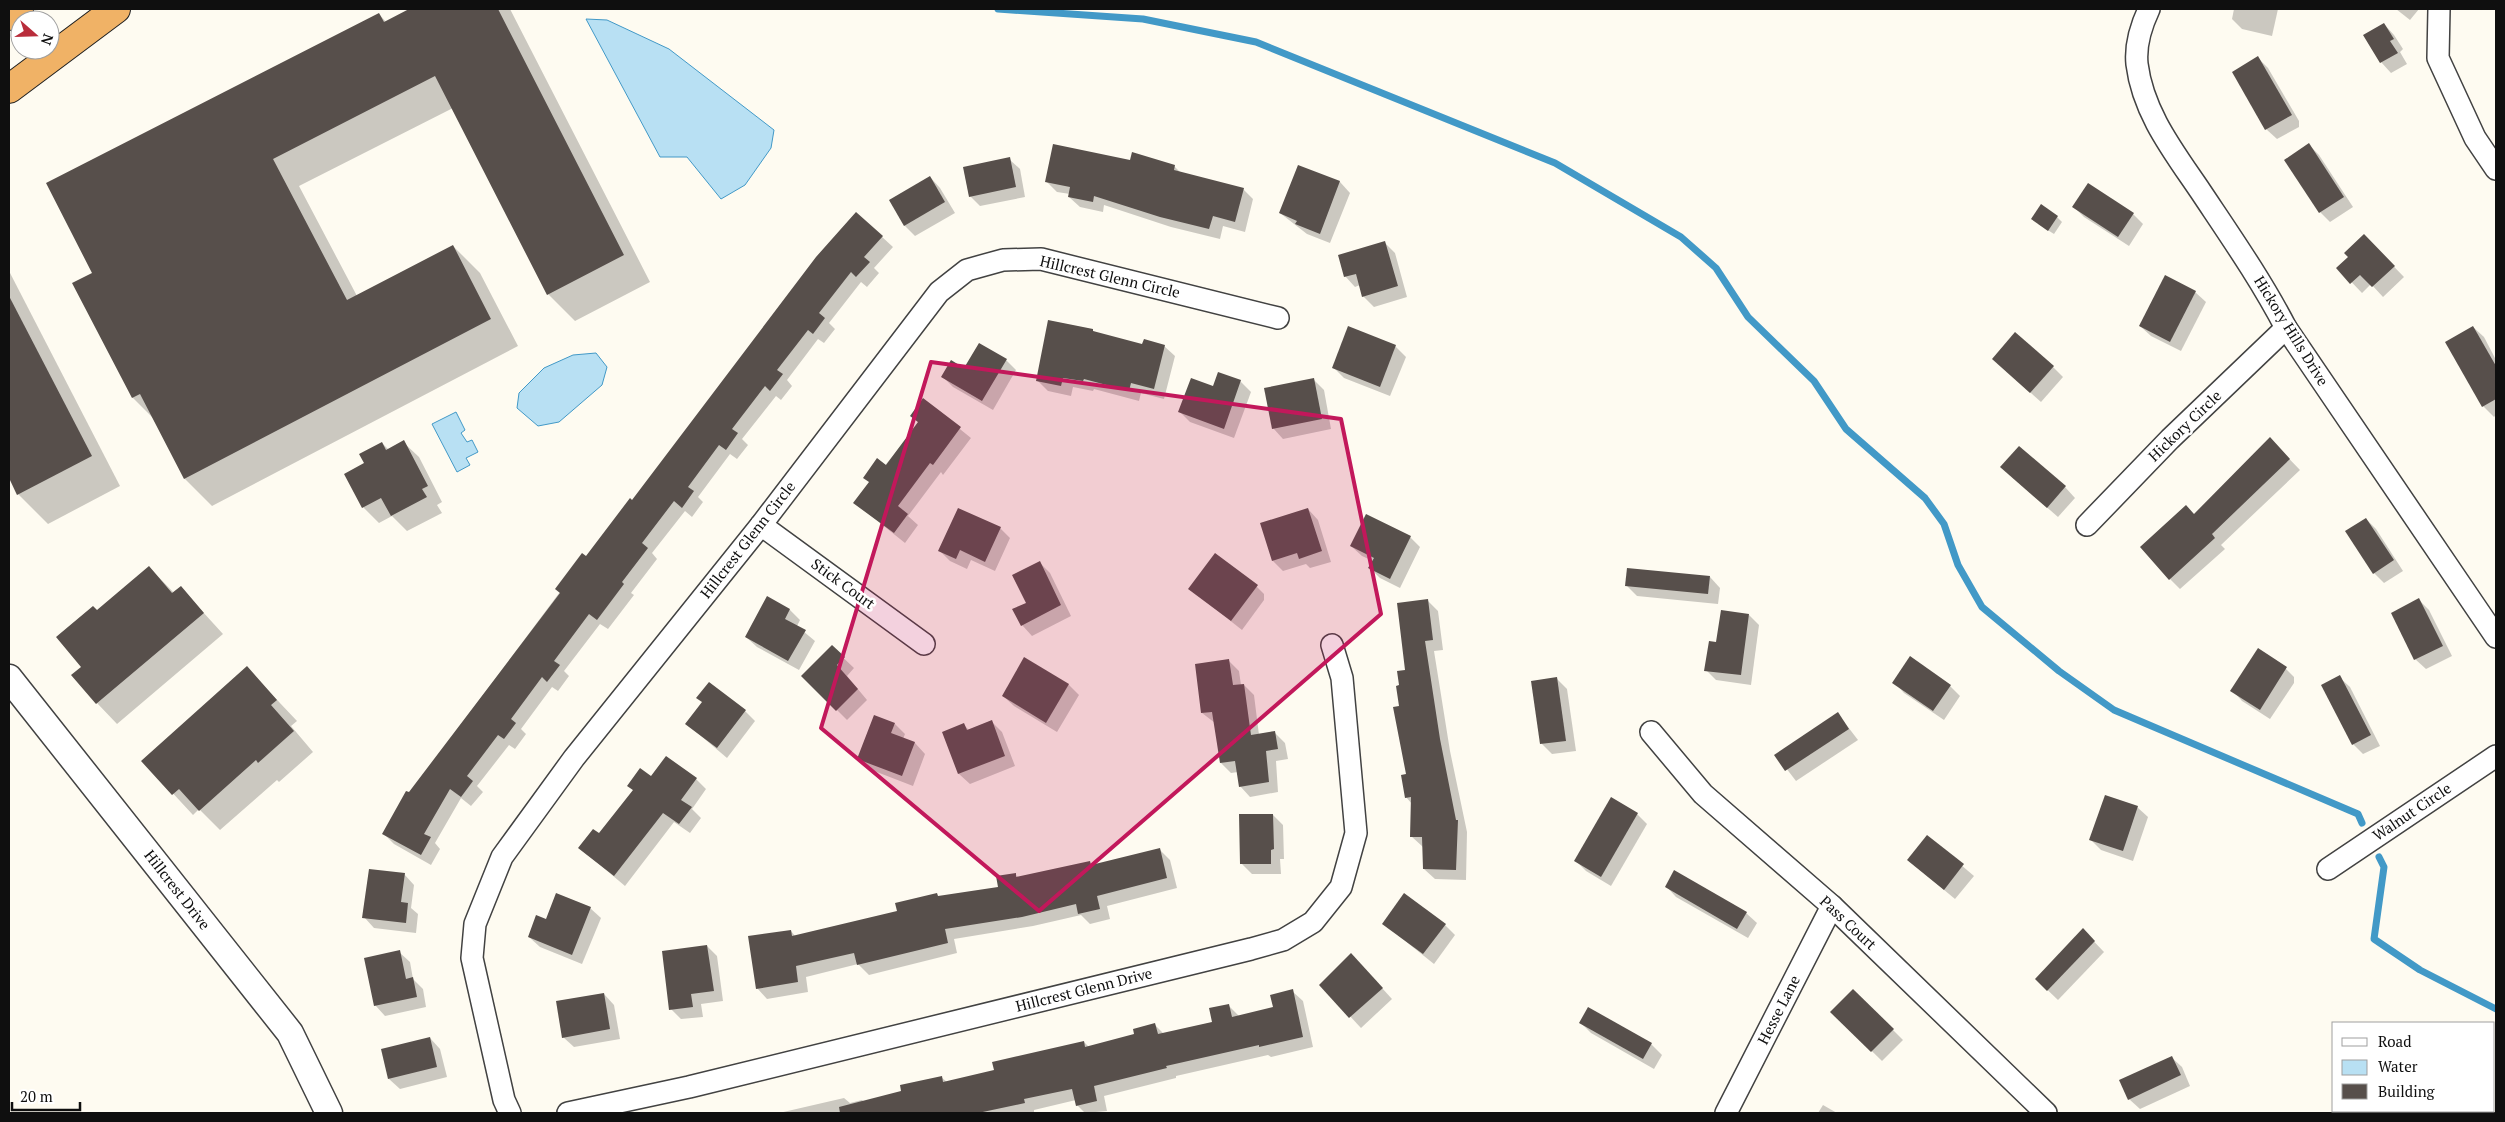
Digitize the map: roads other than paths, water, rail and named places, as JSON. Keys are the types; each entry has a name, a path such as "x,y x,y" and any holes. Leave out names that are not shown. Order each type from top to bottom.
{"highway":[{"path":"9,16 19,9"},
{"path":"9,89 116,9"}],"street":[{"name":"Hickory Hills Drive","path":"2150,9 2140,30 2137,62 2143,94 2161,133 2267,292 2286,328 2496,637"},
{"path":"2439,9 2438,58 2475,138 2496,169"},
{"name":"Hillcrest Glenn Circle","path":"510,1113 504,1100 472,958 475,924 502,857 574,758 761,525 939,292 967,270 1004,260 1041,259 1278,318"},
{"name":"Hickory Circle","path":"2087,525 2170,439 2286,328"},
{"name":"Stick Court","path":"761,525 924,644"},
{"name":"Hillcrest Glenn Drive","path":"568,1113 689,1087 1284,940 1313,922 1341,887 1356,833 1342,678 1332,646"},
{"name":"Hillcrest Drive","path":"9,678 290,1033 329,1113"},
{"name":"Pass Court","path":"1651,732 1703,794 1832,906 2046,1113"},
{"name":"Walnut Circle","path":"2328,869 2496,756"},
{"name":"Hesse Lane","path":"1726,1113 1832,906"}],"water":[{"path":"586,19 607,20 669,49 774,130 771,148 745,185 721,199 687,157 660,157"},
{"path":"596,353 607,367 602,385 559,422 538,426 517,408 519,393 544,368 573,355"},
{"path":"456,412 465,430 461,433 467,442 472,440 478,452 466,458 470,465 457,472 432,424"}],"waterway":[{"path":"998,9 1143,19 1256,42 1555,163 1681,237 1716,268 1748,317 1814,381 1846,429 1925,498 1944,524 1958,565 1982,607 2059,671 2114,710 2358,814 2362,823"},
{"path":"2379,857 2384,867 2374,939 2420,970 2496,1009"}]}
